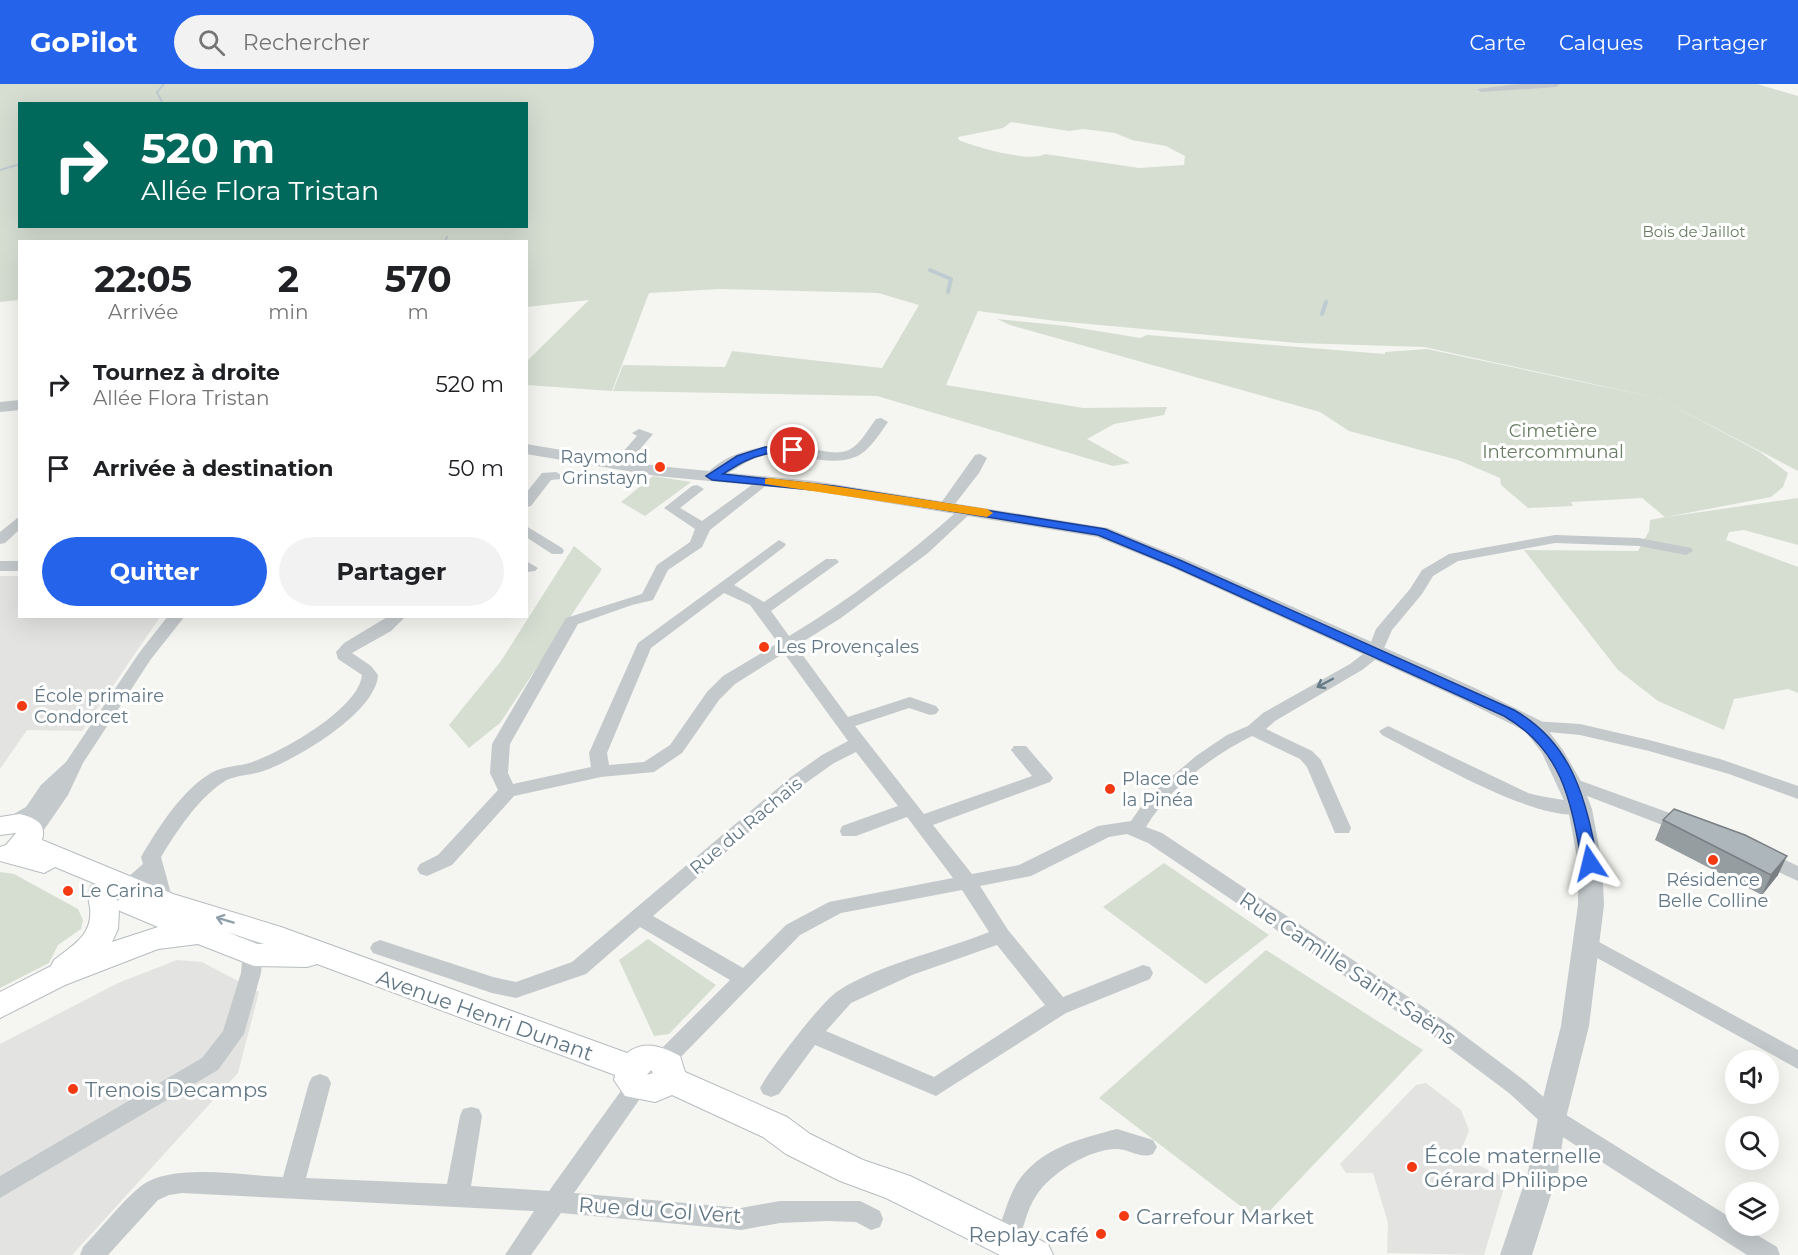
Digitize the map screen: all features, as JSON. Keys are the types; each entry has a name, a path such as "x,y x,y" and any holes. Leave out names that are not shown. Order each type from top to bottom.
{"main road":[{"path":"13,839 36,858 112,889 202,934"},
{"path":"111,944 106,912 112,889"},
{"path":"155,909 255,942 339,962"},
{"path":"0,1006 54,977 95,963 111,944 145,929 155,909"},
{"path":"111,944 202,934 299,947 339,962"},
{"name":"Avenue Henri Dunant","path":"339,962 634,1077"},
{"path":"634,1077 654,1089 667,1070 775,1127 798,1144 852,1171 898,1187 1021,1248"}],"street":[{"path":"1481,89 1556,84"},
{"path":"0,407 18,405"},
{"path":"703,528 671,508 694,482 712,476 741,458 765,451 779,449 834,457 853,453 864,445 881,422"},
{"path":"618,466 646,434 639,433"},
{"path":"528,449 694,482"},
{"path":"946,506 974,470 980,458"},
{"path":"528,500 547,476 556,476"},
{"path":"712,476 946,506 1101,532 1178,563 1478,698 1533,726 1552,750 1570,783 1580,809 1590,863 1591,905 1588,945 1575,1026 1552,1118 1543,1172 1516,1255"},
{"path":"508,791 499,773 501,744 572,621 628,601 648,597 662,568 697,544 703,528 763,481"},
{"path":"427,869 445,860 508,791 601,771 648,768 676,750 713,696 729,680 836,615 887,578 967,510"},
{"path":"0,540 18,522"},
{"path":"528,531 557,551"},
{"path":"1254,730 1269,717 1356,667 1375,652 1384,629 1417,591 1427,573 1454,557 1554,539 1639,542 1686,551"},
{"path":"601,771 598,753 644,646 779,544"},
{"path":"761,611 831,562"},
{"path":"0,566 18,566"},
{"path":"723,586 756,602 844,724 968,883 1001,935 1059,1007"},
{"path":"13,839 62,791 74,763 145,656 166,618"},
{"path":"145,656 175,618"},
{"path":"155,909 154,866 151,857 207,785 226,774 275,760 337,720 365,695 371,684 370,675 344,656 344,652 349,646 386,629 396,618"},
{"path":"844,724 910,702 930,710"},
{"path":"1533,726 1562,725 1669,750 1756,776 1798,794"},
{"path":"667,1070 745,979 793,930 836,907 1024,871 1105,831 1128,827 1136,829 1153,802 1224,744 1247,730 1254,730 1306,755 1315,764 1342,828"},
{"path":"1388,731 1522,797 1549,806 1580,809"},
{"name":"Rue du Rachais","path":"380,948 492,985 516,990 579,968 797,781 828,759 860,743"},
{"path":"849,831 915,815 1044,778 1020,750"},
{"path":"1570,783 1698,830"},
{"name":"Rue Camille Saint-Saëns","path":"1136,829 1155,838 1442,1030 1517,1087 1552,1118 1768,1255"},
{"path":"1740,846 1798,874"},
{"path":"112,889 135,882 154,866"},
{"path":"639,917 745,979"},
{"path":"771,1088 811,1034 844,997 905,969 957,953 1001,935"},
{"path":"0,1188 210,1064 233,1034 255,942"},
{"path":"1588,945 1798,1060"},
{"path":"811,1034 936,1087 1059,1007 1143,973"},
{"path":"517,1255 554,1203 634,1077"},
{"path":"292,1188 320,1083"},
{"path":"457,1195 471,1116"},
{"path":"1021,1248 1026,1190 1053,1161 1079,1149 1117,1139 1145,1147"},
{"name":"Rue du Col Vert","path":"92,1255 150,1193 166,1185 182,1183 457,1195 741,1219 780,1212 827,1210 860,1212 871,1219"}],"shaded area":[{"path":"0,576 18,576 18,618 159,618 82,731 27,730 0,769"},
{"path":"177,960 202,962 259,992 238,1073 72,1255 0,1255 0,1044 118,983"},
{"name":"École maternelle Gérard Philippe","path":"1426,1083 1461,1110 1469,1130 1459,1157 1507,1178 1484,1255 1387,1253 1388,1223 1373,1173 1346,1173 1340,1164 1416,1085"}],"green space":[{"path":"0,84 1757,84 1798,96 1798,471 1664,401 1760,452 1788,473 1783,487 1771,497 1666,517 1798,498 1798,545 1744,530 1729,532 1726,540 1798,567 1798,693 1788,689 1734,699 1724,730 1658,701 1618,670 1524,550 1638,551 1649,531 1650,520 1665,517 1642,498 1571,502 1573,506 1528,508 1501,485 1500,478 1458,460 1349,431 1320,412 1010,325 997,319 1067,326 1140,338 1147,335 1385,354 1385,352 1427,349 1662,399 1424,347 1297,343 1056,321 978,311 946,385 1083,408 1167,407 1164,415 1114,424 1087,439 1130,463 1113,466 877,396 613,391 623,365 725,367 732,351 882,368 919,305 878,293 720,289 649,293 612,391 528,385 528,360 589,300 528,307 528,240 18,240 18,300 0,302","holes":["1011,122 1069,131 1083,129 1115,133 1132,140 1166,146 1185,156 1184,165 1139,168 1045,154 1028,157 977,146 959,140 958,137 1003,128"]},
{"path":"653,476 691,482 645,516 621,502"},
{"path":"574,546 602,569 500,723 469,748 449,725 501,661"},
{"path":"1164,863 1269,935 1206,984 1103,907"},
{"path":"0,872 14,874 78,909 83,920 81,929 58,945 49,963 0,988"},
{"path":"648,939 716,985 669,1034 654,1036 619,960"},
{"path":"1266,950 1423,1050 1260,1221 1099,1098"}],"building":[{"path":"1674,809 1745,835 1787,856 1771,875 1663,820"}],"waterway":[{"path":"162,102 157,92 164,84"},
{"path":"0,170 18,165"},
{"path":"932,271 930,270 951,279 948,292"},
{"path":"1322,314 1326,302"}],"slow traffic":[{"path":"769,482 813,486 987,513"}],"place":[{"name":"Raymond Grinstayn","path":"660,467"},
{"name":"Les Provençales","path":"764,647"},
{"name":"École primaire Condorcet","path":"22,706"},
{"name":"Place de la Pinéa","path":"1110,789"},
{"name":"Résidence Belle Colline","path":"1713,860"},
{"name":"Le Carina","path":"68,891"},
{"name":"Trenois Decamps","path":"73,1089"},
{"name":"École maternelle Gérard Philippe","path":"1412,1167"},
{"name":"Carrefour Market","path":"1124,1216"},
{"name":"Replay café","path":"1101,1234"}],"route":[{"path":"793,450 765,451 741,458 723,467 712,476 834,489 1101,532 1178,563 1241,594 1509,713 1533,726 1552,750 1570,783 1580,809 1590,863"}],"park label":[{"name":"Bois de Jaillot","path":"1694,231"},
{"name":"Cimetière Intercommunal","path":"1553,441"}]}
